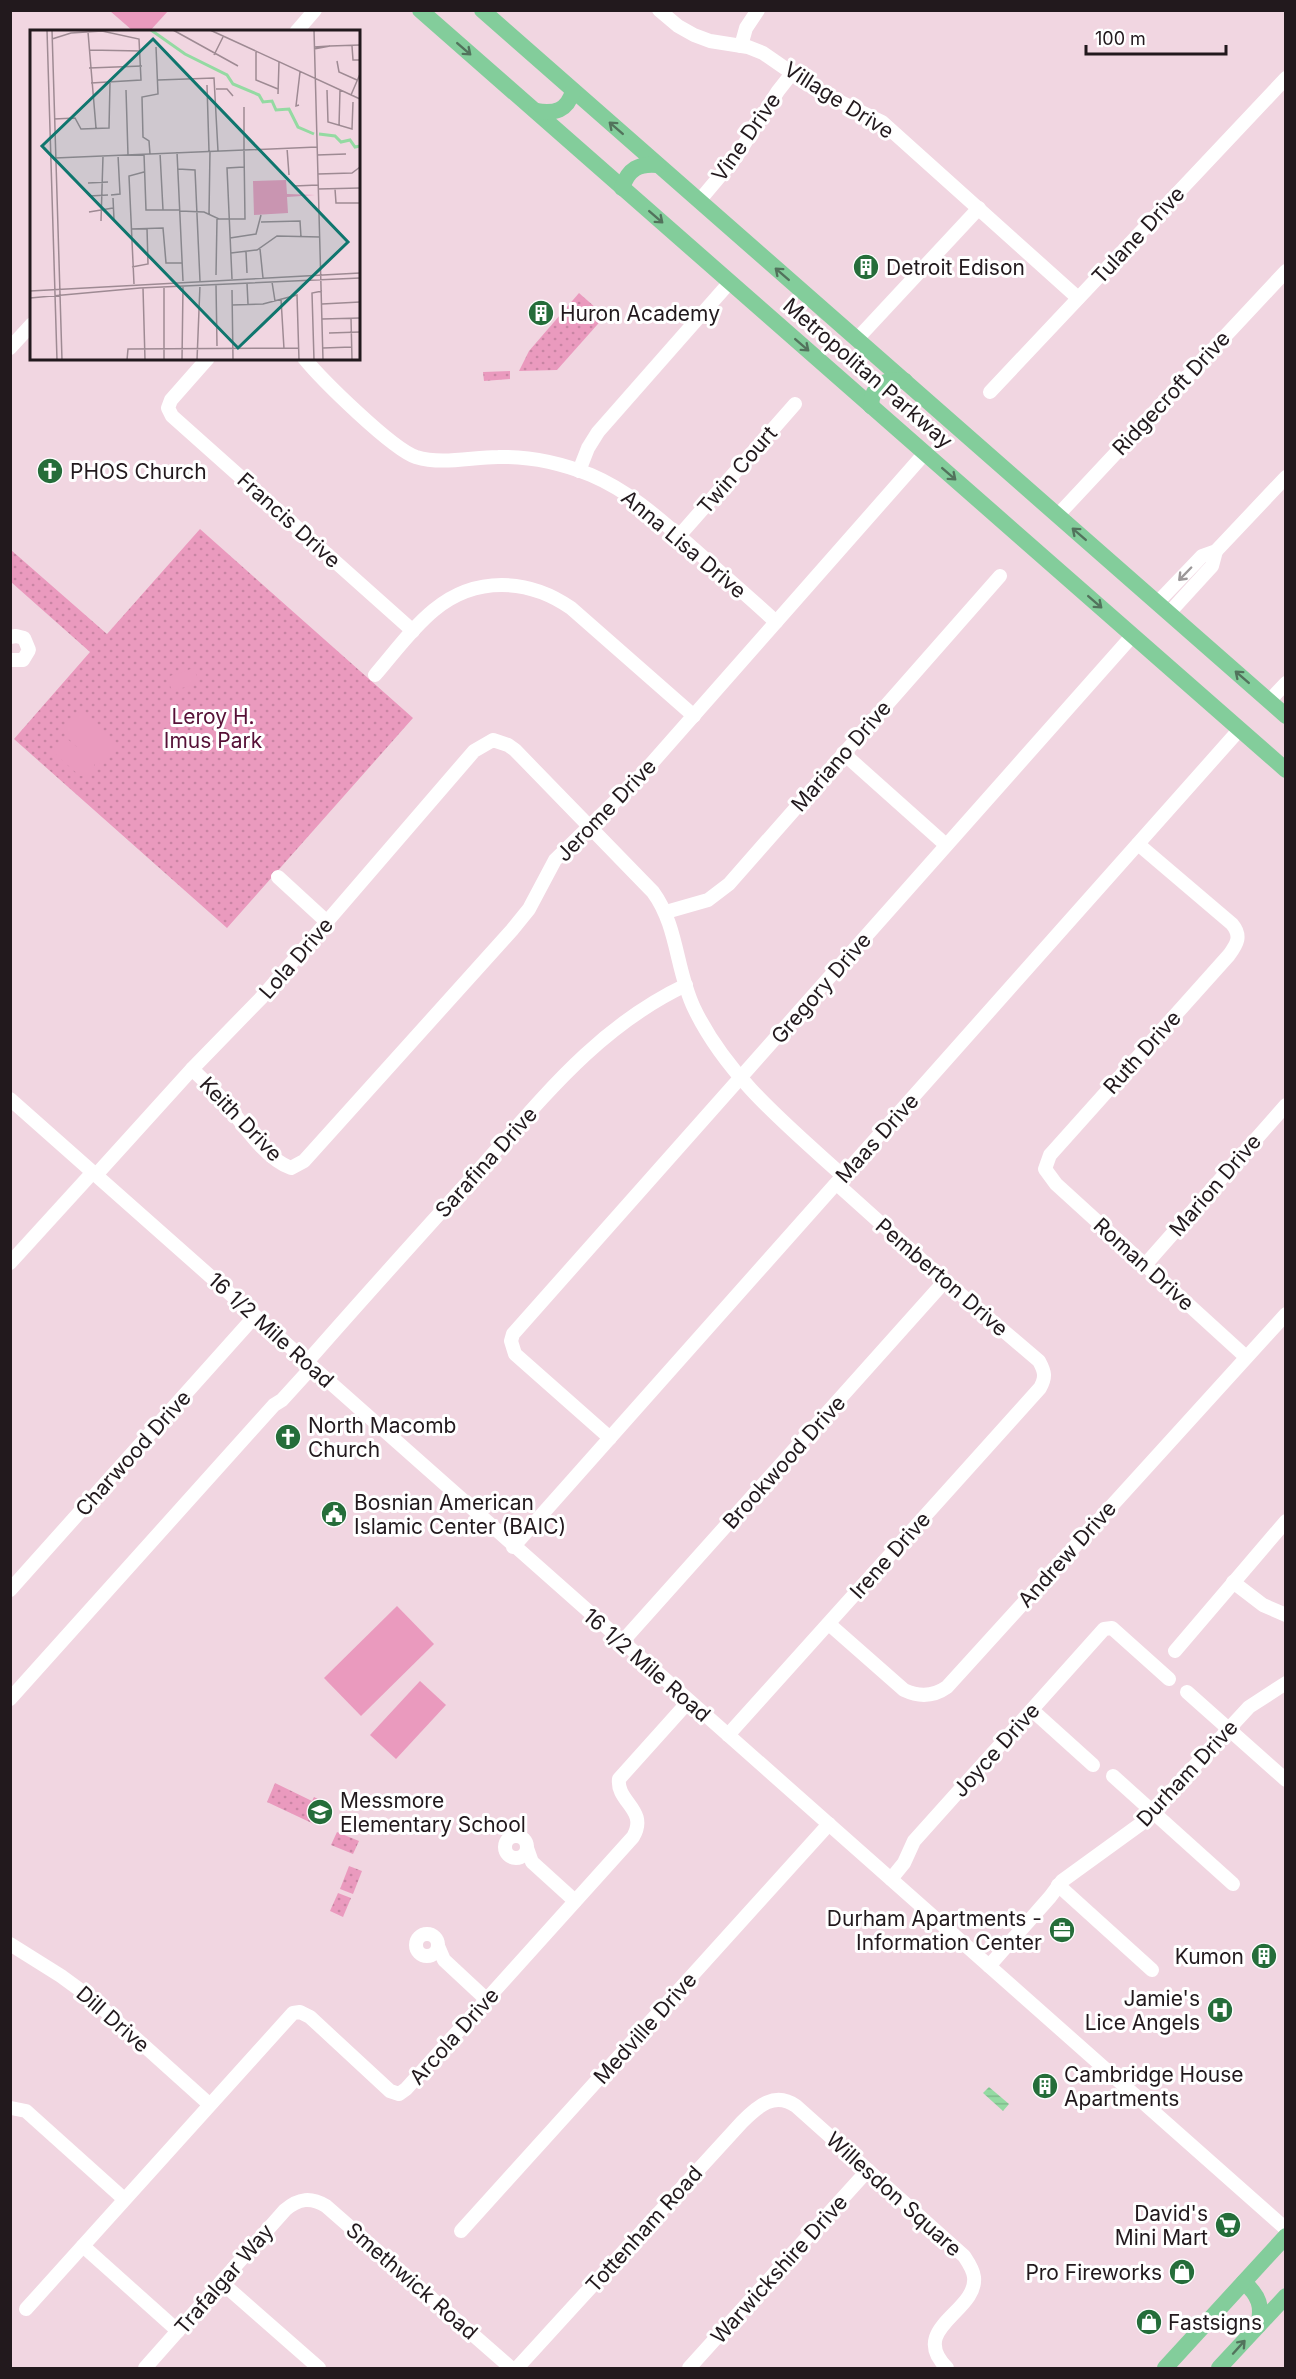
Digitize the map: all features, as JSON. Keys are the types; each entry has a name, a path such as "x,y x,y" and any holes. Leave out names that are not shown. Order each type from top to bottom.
{"main road":[{"name":"Metropolitan Parkway","path":"420,10 1286,770"},
{"name":"Metropolitan Parkway","path":"482,10 1280,708"},
{"path":"536,111 551,113 562,110 569,102 573,91"},
{"path":"622,188 627,176 634,168 648,164 658,165"},
{"path":"871,406 873,392 880,384 890,380 905,381"},
{"path":"1165,2368 1286,2236"},
{"path":"1244,2282 1259,2300 1261,2314 1258,2326"},
{"path":"1219,2368 1286,2296"}],"street":[{"path":"298,30 315,10"},
{"name":"Village Drive","path":"659,10 678,26 694,35 763,53 818,91 882,122 1078,298"},
{"path":"741,46 746,28 758,10"},
{"name":"Vine Drive","path":"699,201 736,157 778,91 793,72"},
{"name":"Tulane Drive","path":"990,392 1286,78"},
{"path":"857,339 979,208"},
{"name":"Ridgecroft Drive","path":"1058,515 1286,271"},
{"path":"579,471 588,448 598,432 730,282"},
{"path":"10,348 30,326"},
{"name":"Francis Drive","path":"206,360 171,400 168,408 172,416 413,631"},
{"name":"Anna Lisa Drive","path":"306,360 381,432 403,450 416,457 435,460 520,458 551,461 607,483 632,498 679,536 776,622"},
{"name":"Twin Court","path":"679,536 795,404"},
{"name":"Jerome Drive","path":"291,1168 304,1161 512,930 529,909 555,860 636,781 925,453"},
{"path":"1163,608 1212,566 1216,550 1286,477"},
{"name":"Mariano Drive","path":"666,912 708,900 729,884 1000,576"},
{"path":"375,675 413,631 443,603 466,590 500,584 518,585 548,594 570,608 694,716"},
{"name":"Gregory Drive","path":"610,1438 515,1354 511,1341 518,1328 1133,635"},
{"path":"10,637 24,638 29,650 23,660 10,660"},
{"path":"1280,708 1286,683"},
{"name":"Maas Drive","path":"513,1547 1240,729"},
{"name":"Pemberton Drive","path":"493,740 515,750 653,892 666,912 693,1006 705,1028 741,1077 840,1180 945,1281 1039,1361 1045,1372"},
{"name":"Lola Drive","path":"10,1263 192,1068 262,997 474,751 493,740"},
{"path":"843,753 946,845"},
{"name":"Ruth Drive","path":"1045,1169 1050,1155 1229,955 1237,942 1238,936 1232,924 1138,844"},
{"path":"278,877 327,921"},
{"name":"Sarafina Drive","path":"10,1699 274,1405 282,1400 309,1364 574,1064 636,1012 686,985"},
{"name":"Keith Drive","path":"192,1068 250,1134 279,1161 291,1168"},
{"name":"16 1/2 Mile Road","path":"10,1099 513,1547 1286,2229"},
{"name":"Marion Drive","path":"1145,1265 1286,1106"},
{"name":"Roman Drive","path":"1045,1169 1056,1184 1246,1358"},
{"name":"Brookwood Drive","path":"622,1642 945,1281"},
{"name":"Andrew Drive","path":"829,1624 904,1690 917,1695 942,1691 1286,1314"},
{"name":"Charwood Drive","path":"10,1590 255,1316"},
{"name":"Irene Drive","path":"728,1735 1040,1388 1045,1372"},
{"path":"1174,1651 1286,1521"},
{"path":"1233,1582 1263,1605 1286,1615"},
{"name":"Joyce Drive","path":"891,1879 902,1866 914,1841 1104,1629 1109,1627 1115,1630 1169,1679"},
{"name":"Durham Drive","path":"989,1966 1058,1885 1071,1873 1135,1829 1154,1812 1255,1701 1286,1683"},
{"path":"1187,1692 1286,1780"},
{"name":"Arcola Drive","path":"26,2309 290,2015 297,2012 310,2017 390,2091 399,2094 403,2092 637,1830 636,1814 620,1790 619,1779 689,1701"},
{"path":"1032,1710 1093,1765"},
{"path":"1113,1776 1233,1884"},
{"name":"Medville Drive","path":"461,2231 829,1824"},
{"path":"525,1856 575,1901"},
{"path":"1058,1885 1152,1970"},
{"name":"Dill Drive","path":"10,1944 62,1976 84,1993 209,2104"},
{"path":"434,1951 487,2000"},
{"name":"Willesdon Square","path":"778,2099 786,2100 796,2106 964,2256 971,2266 974,2276 972,2289 941,2327 936,2339 936,2352 947,2368"},
{"name":"Tottenham Road","path":"518,2368 730,2135 762,2104 778,2099"},
{"path":"11,2108 26,2112 124,2199"},
{"name":"Warwickshire Drive","path":"689,2368 868,2170"},
{"name":"Trafalgar Way","path":"145,2368 285,2210 295,2202 310,2199"},
{"name":"Smethwick Road","path":"310,2199 326,2206 511,2368"},
{"path":"83,2246 178,2331"},
{"path":"221,2282 318,2368"}],"green space":[{"path":"110,11 168,11 151,30 132,30"},
{"path":"579,293 605,316 557,370 519,371 529,351"},
{"path":"510,371 510,379 484,381 483,372"},
{"name":"Leroy H. Imus Park","path":"200,529 413,718 227,928 14,739 90,652 11,582 11,550 107,634"},
{"path":"194,668 199,683 172,691 167,677"},
{"path":"79,712 116,745 99,764 62,731"},
{"path":"65,737 94,761 94,767 87,776 80,776 55,754 54,747"},
{"path":"397,1606 434,1644 361,1716 324,1678"},
{"path":"420,1681 446,1705 396,1759 370,1735"},
{"path":"275,1783 312,1801 314,1797 326,1803 316,1825 267,1802"},
{"path":"337,1832 359,1841 353,1854 331,1845"},
{"path":"349,1866 362,1871 353,1894 340,1889"},
{"path":"338,1893 351,1898 343,1917 330,1911"}],"shaded area":[{"path":"989,2087 1009,2104 1003,2111 983,2093"}],"place":[{"name":"Detroit Edison","path":"866,267"},
{"name":"Huron Academy","path":"541,313"},
{"name":"PHOS Church","path":"50,471"},
{"name":"North Macomb Church","path":"288,1437"},
{"name":"Bosnian American Islamic Center (BAIC)","path":"334,1514"},
{"name":"Messmore Elementary School","path":"320,1812"},
{"name":"Durham Apartments - Information Center","path":"1062,1930"},
{"name":"Kumon","path":"1264,1956"},
{"name":"Jamie's Lice Angels","path":"1220,2010"},
{"name":"Cambridge House Apartments","path":"1045,2086"},
{"name":"David's Mini Mart","path":"1228,2225"},
{"name":"Pro Fireworks","path":"1182,2272"},
{"name":"Fastsigns","path":"1149,2322"}]}
